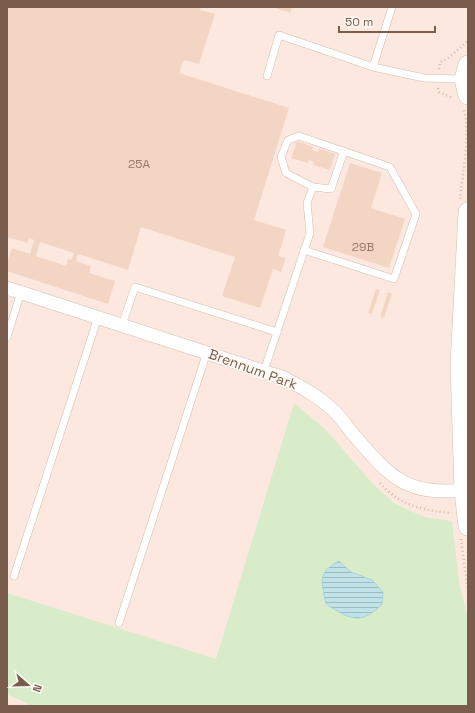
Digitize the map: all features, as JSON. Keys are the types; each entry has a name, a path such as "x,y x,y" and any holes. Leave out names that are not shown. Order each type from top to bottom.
{"street":[{"path":"465,523 466,491 460,365 468,212"},
{"name":"Brennum Park","path":"7,288 284,378 309,391 333,410 379,464 408,485 426,491 466,491"}],"lane":[{"path":"373,68 392,7"},
{"path":"267,76 279,35 373,68 424,78 467,80"},
{"path":"304,250 394,279 416,214 390,167 344,151 299,136 288,140 281,157 286,173 313,187 331,189 344,151"},
{"path":"264,371 310,233 307,203 313,187"},
{"path":"122,325 135,287 277,332"},
{"path":"7,337 21,292"},
{"path":"14,576 98,317"},
{"path":"118,623 207,352"}],"path":[{"path":"379,482 397,499 413,507 428,511 452,513 456,521 465,523 468,592"}],"shaded area":[{"path":"7,7 468,7 468,706 7,705"}],"green space":[{"path":"294,403 325,429 373,484 394,503 424,517 452,521 459,581 468,619 468,706 32,706 7,694 7,593 216,659"}],"water":[{"path":"339,561 351,572 372,580 383,592 382,604 375,611 361,618 355,618 348,616 326,604 322,579 327,570"}],"building":[{"path":"7,7 201,7 200,10 215,14 199,64 184,60 179,73 289,108 254,220 286,230 278,256 286,258 281,272 273,269 260,308 222,296 235,257 141,227 128,270 78,254 76,261 91,266 89,273 115,281 108,304 7,271 7,263 12,248 30,254 34,240 29,238 27,243 7,237","holes":["40,242 74,253 71,260 68,259 66,266 36,256"]},
{"path":"273,7 292,7 290,13"},
{"path":"297,141 313,147 312,150 318,152 319,148 335,154 330,170 313,165 314,162 309,160 308,163 291,158"},
{"path":"350,163 382,173 371,208 405,219 389,268 323,247"},
{"path":"376,289 380,290 372,314 368,313"},
{"path":"388,292 392,294 384,318 380,317"}]}
